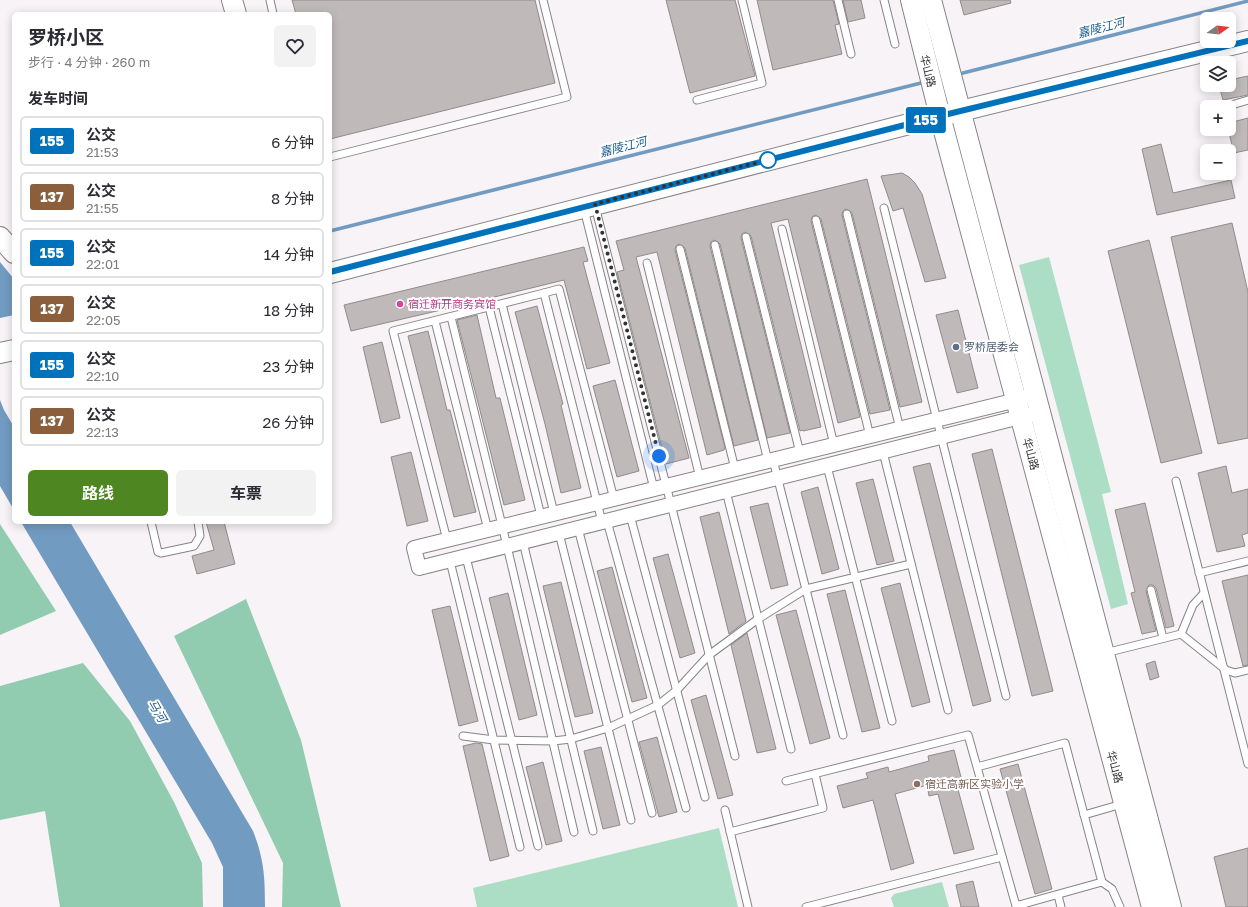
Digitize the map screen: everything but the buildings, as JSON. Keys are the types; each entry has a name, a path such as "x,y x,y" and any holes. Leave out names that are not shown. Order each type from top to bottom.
{"street":[{"path":"232,0 235,12"},
{"name":"华山路","path":"911,0 940,116 1028,406"},
{"name":"华山路","path":"931,0 959,112 1028,406 1094,655 1171,907"},
{"path":"332,271 940,116 1248,41"},
{"path":"0,237 12,251"},
{"path":"0,353 12,350"},
{"path":"1028,406 941,437 450,561 419,568 414,548 937,420 1028,406"},
{"name":"华山路","path":"1094,655 1125,803 1152,907"}],"lane":[{"path":"270,0 273,12"},
{"path":"332,156 567,97 543,0"},
{"path":"697,100 762,83 742,0"},
{"path":"838,0 852,54"},
{"path":"884,0 895,44"},
{"path":"1236,104 1248,100"},
{"path":"589,205 660,487 671,505 735,756"},
{"path":"589,205 660,487"},
{"path":"884,208 1006,696"},
{"path":"847,214 900,429"},
{"path":"816,220 870,436"},
{"path":"782,230 834,445"},
{"path":"746,237 800,453"},
{"path":"715,245 770,460 778,478 843,735"},
{"path":"680,249 735,469"},
{"path":"647,263 700,478"},
{"path":"447,540 393,331 559,289 614,499"},
{"path":"544,293 597,503 605,522 686,808"},
{"path":"502,304 548,515"},
{"path":"489,307 548,515"},
{"path":"451,317 507,546 574,832"},
{"path":"435,321 488,530"},
{"path":"883,452 948,710"},
{"path":"827,466 892,721"},
{"path":"1176,481 1248,764"},
{"path":"726,491 791,749"},
{"path":"630,515 705,798"},
{"path":"151,524 158,552 161,553 194,546 200,536 198,524"},
{"path":"578,528 652,814"},
{"path":"559,533 631,820"},
{"path":"523,542 594,831"},
{"path":"466,557 538,846"},
{"path":"450,561 520,847"},
{"path":"1199,573 1248,561"},
{"path":"463,736 512,741 553,741 571,739 608,728 658,705 677,690 709,655 758,619 806,588 911,564"},
{"path":"1151,590 1163,638"},
{"path":"1181,634 1193,605 1204,593"},
{"path":"1094,655 1181,634"},
{"path":"1181,634 1223,667 1235,673 1248,670"},
{"path":"786,781 968,735 1016,906 1102,882"},
{"path":"977,767 1065,743 1102,882 1112,889 1120,907"},
{"path":"730,832 823,808 815,774"},
{"path":"1084,815 1125,803"},
{"path":"725,810 748,907"},
{"path":"806,907 1002,857"},
{"path":"1058,895 1061,907"}],"green space":[{"path":"1049,257 1111,492 1102,494 1128,604 1111,609 1019,265"},
{"path":"0,524 56,611 0,635"},
{"path":"246,599 301,740 341,907 282,907 283,863 174,636"},
{"path":"83,663 130,721 174,802 202,863 203,907 60,907 45,811 0,820 0,686"},
{"path":"719,828 738,907 477,907 473,888"},
{"path":"942,882 949,907 894,907 891,898 894,894"}],"water":[{"path":"0,262 12,277 12,315 0,318"},
{"path":"0,400 12,424 12,507 0,486"},
{"name":"马河","path":"22,524 71,524 253,831 260,850 263,868 265,907 223,907 223,867 212,843"}],"waterway":[{"name":"嘉陵江河","path":"959,74 1248,1"},
{"name":"嘉陵江河","path":"332,230 921,83"}],"bus line":[{"name":"155","path":"332,271 940,116 1248,41"}],"place":[{"name":"宿迁新开商务宾馆","path":"400,304"},
{"name":"罗桥居委会","path":"956,347"},
{"name":"宿迁高新区实验小学","path":"917,784"}],"route":[{"path":"659,456 595,204 775,158 768,160"}]}
